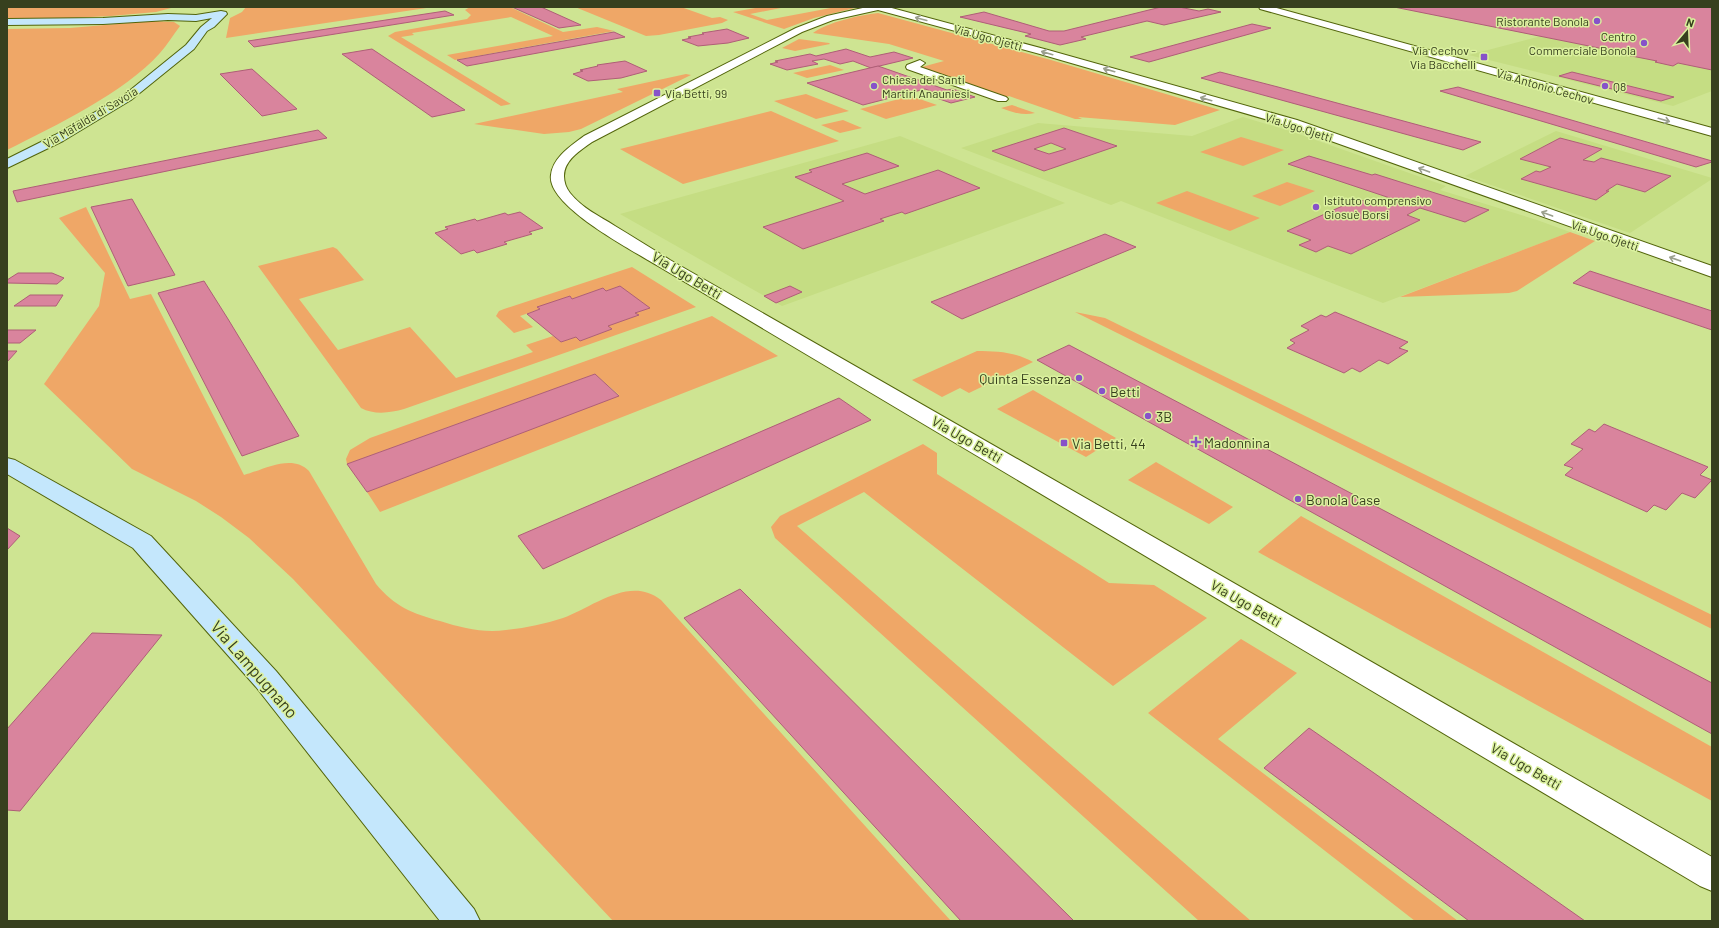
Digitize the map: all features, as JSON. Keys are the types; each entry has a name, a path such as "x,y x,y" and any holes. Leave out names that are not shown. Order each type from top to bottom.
{"street":[{"name":"Via Mafalda di Savoia","path":"7,164 59,138 127,98 190,47 204,29 211,25 221,14 231,7"},
{"name":"Via Ugo Ojetti","path":"879,7 1084,63 1288,122 1712,272"},
{"name":"Via Ugo Betti","path":"879,7 830,18 799,30 588,138 570,152 559,168 557,182 560,190 565,198 579,210 664,263 1712,875"},
{"name":"Via Antonio Cechov","path":"1263,7 1712,132"},
{"name":"Via Antonio Cechov","path":"1280,7 1462,58 1712,123"},
{"path":"190,8 178,16 198,21 204,29"},
{"path":"87,21 190,8"},
{"path":"7,22 186,18 221,14"},
{"path":"920,63 910,67 1002,99"},
{"name":"Via Lampugnano","path":"7,465 142,542 266,680 462,921"}],"shaded area":[{"path":"7,7 175,7 156,12 111,16 71,18 7,18"},
{"path":"246,7 433,7 226,38 230,18 242,12"},
{"path":"470,7 510,7 563,32 597,27 614,31 455,60 447,55 553,36 511,17 412,33 414,35 401,37 511,104 501,106 388,36 395,32 467,19 471,15 465,10"},
{"path":"575,7 681,7 712,18 720,17 728,20 722,23 659,35 646,36"},
{"path":"761,7 786,7 750,14 767,20 836,7 859,7 814,18 784,29 733,12"},
{"path":"1394,7 1712,7 1712,91 1673,106 1469,55 1541,36"},
{"path":"878,13 1051,60 1220,110 1175,125 1078,117 1082,119 1075,119 1009,96 1004,98 918,68 944,61 889,44 813,33 835,22 862,15"},
{"path":"152,21 174,22 180,26 160,53 145,68 128,82 88,108 7,150 7,29 70,28"},
{"path":"799,39 830,44 795,51 782,48"},
{"path":"830,65 844,70 807,78 793,73"},
{"path":"686,74 691,75 581,129 569,132 544,134 474,124 623,92 617,89"},
{"path":"806,94 849,111 816,119 774,101"},
{"path":"911,96 937,105 886,119 860,109"},
{"path":"1012,105 1035,113 1022,114 1001,108"},
{"path":"771,111 839,141 683,184 620,149"},
{"name":"Istituto comprensivo Giosuè Borsi","path":"1243,117 1290,131 1446,186 1440,190 1537,220 1570,232 1383,303 1121,201 1111,205 961,148 1038,123 1192,136"},
{"path":"843,120 862,128 840,133 821,125"},
{"path":"1556,131 1712,179 1630,233 1465,176"},
{"path":"900,136 1065,203 782,306 620,214"},
{"path":"1241,137 1284,150 1243,166 1200,152"},
{"path":"1287,182 1315,191 1280,206 1252,196"},
{"path":"1187,191 1260,218 1230,231 1156,203"},
{"path":"86,207 130,299 151,294 244,475 277,464 286,463 294,463 309,471 376,584 397,604 413,612 456,626 497,631 528,627 563,618 599,601 624,592 637,591 649,593 661,600 951,921 613,921 293,579 249,538 221,517 196,501 132,469 44,384 99,306 105,273 59,218"},
{"path":"1570,232 1595,241 1517,291 1509,293 1400,297"},
{"path":"333,247 337,249 364,280 299,299 338,350 410,327 456,378 533,352 526,345 553,336 561,342 576,337 580,341 612,329 608,326 638,315 635,313 649,308 620,286 606,291 603,288 572,299 569,296 520,316 533,327 514,333 496,316 499,311 504,309 632,267 696,307 404,409 393,412 371,412 361,408 258,266"},
{"path":"1075,312 1105,318 1712,615 1712,629"},
{"path":"712,316 778,356 380,512 367,492 619,395 595,374 347,464 346,459 350,450 370,438"},
{"path":"977,351 1006,353 1019,356 1033,362 969,393 960,388 942,397 912,380"},
{"path":"1033,390 1116,438 1086,457 997,409"},
{"path":"923,444 937,453 937,474 1109,583 1154,585 1207,618 1113,686 864,492 797,526 1251,921 1199,921 775,538 771,527 780,516"},
{"path":"1156,462 1233,507 1209,524 1128,480"},
{"path":"1301,516 1712,747 1712,801 1258,552"},
{"path":"1241,639 1297,673 1218,739 1458,921 1415,921 1148,713"}],"building":[{"path":"512,7 541,7 581,25 559,28"},
{"path":"1161,7 1179,7 1199,11 1208,9 1221,12 1164,25 1147,21 1081,37 1086,39 1060,45 1025,36 1031,34 960,17 984,12 1049,31 1064,31"},
{"name":"Centro Commerciale Bonola","path":"1394,7 1712,7 1712,70 1678,63 1673,66 1655,62 1657,61 1606,51 1609,50"},
{"path":"445,11 454,15 254,47 248,41"},
{"path":"1252,24 1271,28 1149,62 1130,57"},
{"path":"727,29 749,38 728,43 698,46 682,40 691,38 688,37 704,34 702,33"},
{"path":"614,32 625,37 467,66 457,60"},
{"path":"372,49 465,110 432,117 342,54"},
{"path":"846,49 870,57 894,52 913,58 871,68 853,61 840,64 824,59 812,61 818,64 787,70 770,64 778,62 775,61 810,54 816,56"},
{"path":"625,61 647,71 621,78 588,81 573,74 583,71 580,70 598,66 597,65"},
{"name":"Chiesa dei Santi Martiri Anauniesi","path":"878,66 947,90 953,89 975,97 951,103 928,95 936,93 925,89 863,105 807,83"},
{"path":"252,69 297,109 262,116 220,74"},
{"path":"1220,72 1481,142 1463,150 1201,78"},
{"path":"1572,72 1674,97 1661,101 1559,76"},
{"path":"1458,87 1712,162 1696,167 1440,91"},
{"path":"1064,128 1117,146 1044,171 992,151","holes":["1051,143 1066,149 1049,154 1034,149"]},
{"path":"318,130 327,138 17,202 13,191"},
{"path":"1560,138 1602,149 1583,160 1594,162 1601,158 1671,176 1645,192 1617,184 1596,200 1521,179 1536,171 1540,172 1551,167 1520,159"},
{"path":"867,153 899,166 842,184 865,194 938,170 980,188 905,214 902,212 880,219 884,221 803,249 763,227 844,201 795,177 812,172 809,170"},
{"path":"1309,156 1372,175 1375,174 1489,210 1465,222 1420,208 1407,215 1420,220 1351,254 1328,246 1316,252 1299,245 1311,240 1287,231 1358,199 1379,206 1393,199 1288,164"},
{"path":"132,199 175,275 128,286 91,207"},
{"path":"520,212 543,228 529,232 532,234 504,242 507,244 477,253 474,250 461,254 435,233 448,229 445,227 475,219 477,221 505,213 508,215"},
{"path":"1105,234 1136,247 962,319 931,302"},
{"path":"1590,271 1712,311 1712,330 1573,283"},
{"path":"18,273 52,273 64,278 57,284 7,283 7,280"},
{"path":"204,281 299,436 242,456 158,293"},
{"path":"620,286 650,308 635,313 639,315 608,326 612,329 580,341 576,337 561,342 527,314 540,309 537,307 570,296 572,299 603,288 606,291"},
{"path":"790,286 802,292 776,303 764,296"},
{"path":"30,295 63,295 56,306 14,306"},
{"path":"1335,312 1408,342 1399,348 1408,351 1388,364 1379,360 1360,372 1352,368 1344,373 1287,348 1295,343 1290,340 1309,330 1301,326 1321,315 1326,317"},
{"path":"7,330 36,330 20,343 7,343"},
{"path":"1069,345 1712,683 1712,734 1037,360"},
{"path":"7,351 17,351 7,362"},
{"path":"595,374 619,396 367,492 347,464"},
{"path":"839,398 871,420 543,569 518,536"},
{"path":"1604,424 1708,467 1700,475 1712,480 1695,498 1682,493 1666,510 1654,505 1647,512 1565,475 1573,468 1564,465 1583,449 1571,444 1589,429 1595,432"},
{"path":"7,528 20,536 7,550"},
{"path":"740,589 1074,921 961,921 684,618"},
{"path":"92,633 162,635 20,811 7,810 7,729"},
{"path":"1309,728 1585,921 1469,921 1264,768"}],"place":[{"name":"Ristorante Bonola","path":"1597,21"},
{"name":"Centro Commerciale Bonola","path":"1644,43"},
{"name":"Via Cechov - Via Bacchelli","path":"1484,57"},
{"name":"Chiesa dei Santi Martiri Anauniesi","path":"874,86"},
{"name":"Q8","path":"1605,86"},
{"name":"Via Betti, 99","path":"657,93"},
{"name":"Istituto comprensivo Giosuè Borsi","path":"1316,207"},
{"name":"Quinta Essenza","path":"1079,378"},
{"name":"Betti","path":"1102,391"},
{"name":"3B","path":"1148,416"},
{"name":"Madonnina","path":"1196,442"},
{"name":"Via Betti, 44","path":"1064,443"},
{"name":"Bonola Case","path":"1298,499"}]}
